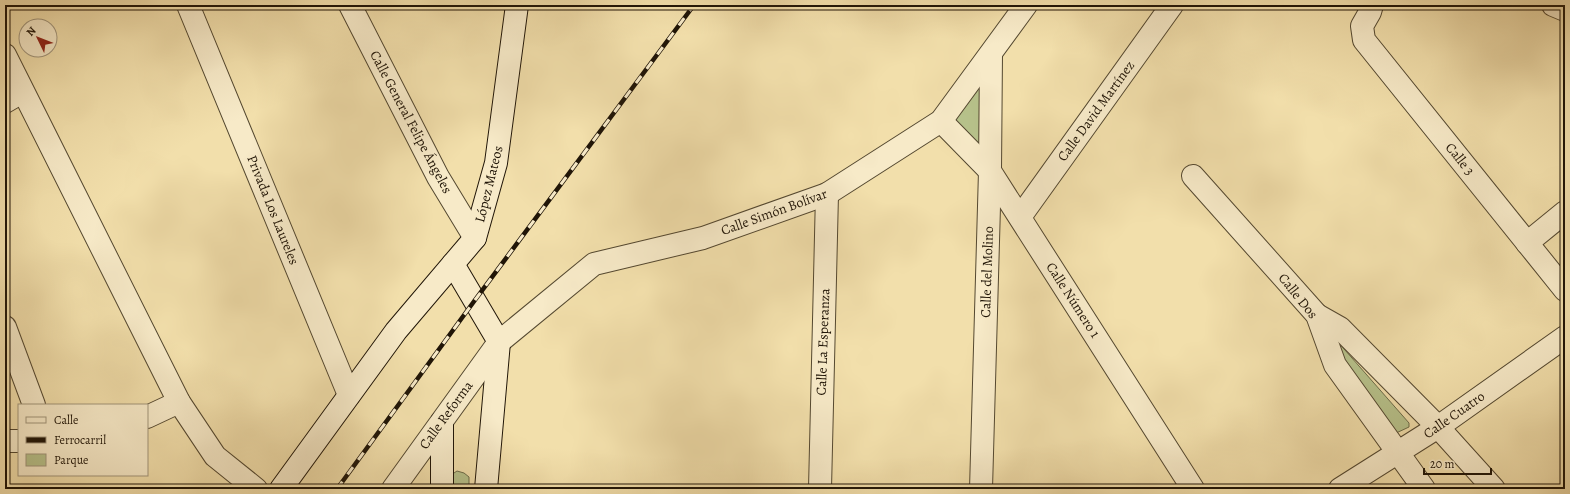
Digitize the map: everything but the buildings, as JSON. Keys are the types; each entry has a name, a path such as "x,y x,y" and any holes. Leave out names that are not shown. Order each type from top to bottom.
{"street":[{"name":"Privada Los Laureles","path":"188,5 349,395"},
{"name":"Calle General Felipe Ángeles","path":"350,5 438,177 475,238"},
{"name":"López Mateos","path":"281,489 396,330 475,238 496,163 517,5"},
{"name":"Calle Simón Bolívar","path":"499,342 594,264 703,238 827,194 940,122 1026,5"},
{"name":"Calle David Martínez","path":"1020,217 1172,5"},
{"name":"Calle 3","path":"1372,5 1370,12 1362,26 1364,40 1565,290"},
{"path":"1554,5 1565,10"},
{"name":"Calle del Molino","path":"981,489 990,171 991,54"},
{"path":"5,55 14,97 179,402 215,456 256,489"},
{"name":"Calle Número 1","path":"940,122 990,171 1193,489"},
{"name":"Calle Dos","path":"1193,176 1317,314 1335,365 1424,489"},
{"name":"Calle La Esperanza","path":"820,489 827,194"},
{"path":"1527,243 1565,212"},
{"path":"453,264 499,342 486,489"},
{"path":"1317,314 1340,328 1438,427 1494,489"},
{"path":"5,327 34,404"},
{"name":"Calle Cuatro","path":"1340,489 1438,427 1565,337"},
{"name":"Calle Reforma","path":"393,489 499,342"},
{"path":"148,417 179,402"},
{"path":"442,422 442,489"},
{"path":"5,441 18,441"}],"green space":[{"path":"981,80 981,143 977,145 953,120"},
{"path":"1330,333 1409,423 1409,427 1394,434 1328,335"},
{"path":"457,471 464,473 469,477 469,489 446,489 451,475"}],"railway":[{"path":"337,489 694,5"}]}
